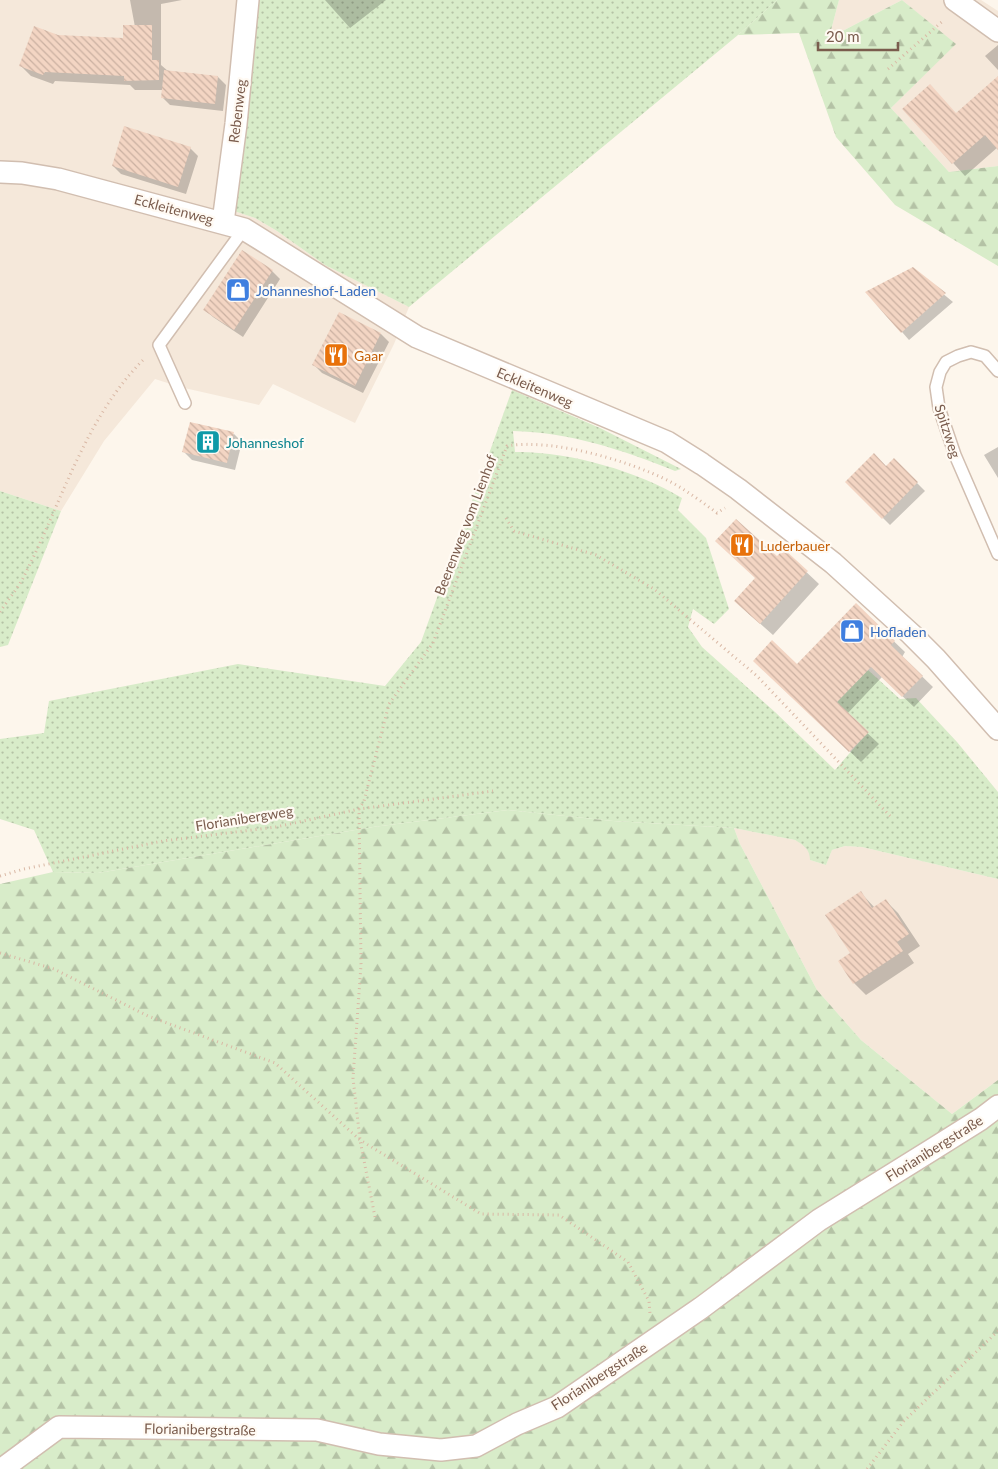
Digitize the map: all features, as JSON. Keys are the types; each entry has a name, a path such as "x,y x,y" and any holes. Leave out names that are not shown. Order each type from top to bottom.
{"street":[{"name":"Rebenweg","path":"223,222 240,88 248,0"},
{"path":"958,2 998,31"},
{"name":"Eckleitenweg","path":"0,172 22,173 58,179 244,229 417,337 667,442 738,489 832,563 882,607 936,659 998,730"},
{"name":"Florianibergstraße","path":"2,1469 60,1427 317,1430 378,1444 441,1450 476,1446 517,1424 557,1406 701,1308 819,1220 930,1152 998,1106"}],"lane":[{"path":"185,402 159,345 244,229"},
{"name":"Spitzweg","path":"998,371 985,356 972,352 946,362 940,372 936,387 939,408 954,455 998,554"}],"path":[{"path":"888,69 958,2"},
{"path":"0,612 21,581 92,429 139,364 159,345"},
{"name":"Beerenweg vom Lienhof","path":"360,809 364,801 389,704 432,643 507,446 540,445 604,457 669,481 717,513 732,500 738,489"},
{"path":"506,518 514,531 596,555 654,590 757,676 890,816"},
{"name":"Florianibergweg","path":"0,876 163,841 276,827 360,809 493,791"},
{"path":"360,809 361,965 353,1078 360,1140 375,1217"},
{"path":"0,953 54,969 148,1016 274,1063 360,1140 480,1214 559,1215 628,1262 649,1302 652,1342"},
{"path":"868,1469 904,1421 998,1331"}],"shaded area":[{"path":"0,0 257,0 234,211 255,218 325,265 409,307 394,344 355,423 273,384 259,405 180,387 155,379 104,441 61,511 0,491","holes":["65,181 223,222 197,225 162,219"]},
{"path":"839,0 902,0 829,38"},
{"path":"902,0 981,0 998,11 998,166 949,172 891,108 955,44"},
{"path":"734,828 795,840 803,844 810,853 810,860 826,865 832,850 845,846 862,847 998,879 998,1080 952,1114 861,1040 817,990 740,844"}],"green space":[{"path":"257,0 777,0 738,35 409,307 325,265 255,218 234,211"},
{"path":"777,0 839,0 829,38 902,0 956,44 891,108 949,172 998,166 998,266 895,205 836,137 799,33 738,35"},
{"path":"512,390 600,428 681,469 675,471 616,449 575,439 534,432 513,431 515,452 557,455 602,464 645,479 682,498 678,510 706,538 729,609 714,624 693,609 688,627 702,647 775,712 835,770 868,732 837,702 868,670 900,699 916,698 957,742 998,792 998,879 862,847 845,846 832,850 826,865 810,860 806,848 795,840 734,828 613,821 508,810 373,827 98,873 53,872 34,830 0,819 0,739 44,733 49,701 238,664 385,686 421,642"},
{"path":"0,491 61,511 8,645 0,647"},
{"path":"508,810 613,821 734,828 740,844 817,990 861,1040 952,1114 998,1080 998,1469 0,1469 0,884 53,872 98,873 373,827"}],"building":[{"path":"123,25 152,25 152,60 159,60 159,80 124,81 124,76 45,72 43,75 19,66 34,26 58,35 123,38"},
{"path":"164,70 218,76 215,104 161,98"},
{"path":"998,76 998,150 985,135 952,164 902,109 930,84 956,113"},
{"path":"124,126 191,147 178,187 112,166"},
{"name":"Johanneshof-Laden","path":"242,250 273,270 234,330 203,310"},
{"path":"913,267 946,293 901,333 865,292"},
{"path":"339,312 381,333 355,386 312,365"},
{"name":"Johanneshof","path":"190,422 234,432 227,463 182,452"},
{"path":"874,453 886,466 894,458 918,482 882,519 845,482"},
{"path":"736,519 777,556 784,549 808,571 760,624 734,601 755,578 715,541"},
{"path":"856,603 895,641 891,645 923,676 902,697 871,667 837,702 869,732 849,752 753,661 772,640 797,664"},
{"path":"861,891 872,908 886,899 909,934 897,942 903,951 853,984 838,961 850,953 825,915"}],"place":[{"name":"Johanneshof-Laden","path":"238,290"},
{"name":"Gaar","path":"336,355"},
{"name":"Johanneshof","path":"208,442"},
{"name":"Luderbauer","path":"742,545"},
{"name":"Hofladen","path":"852,631"}]}
